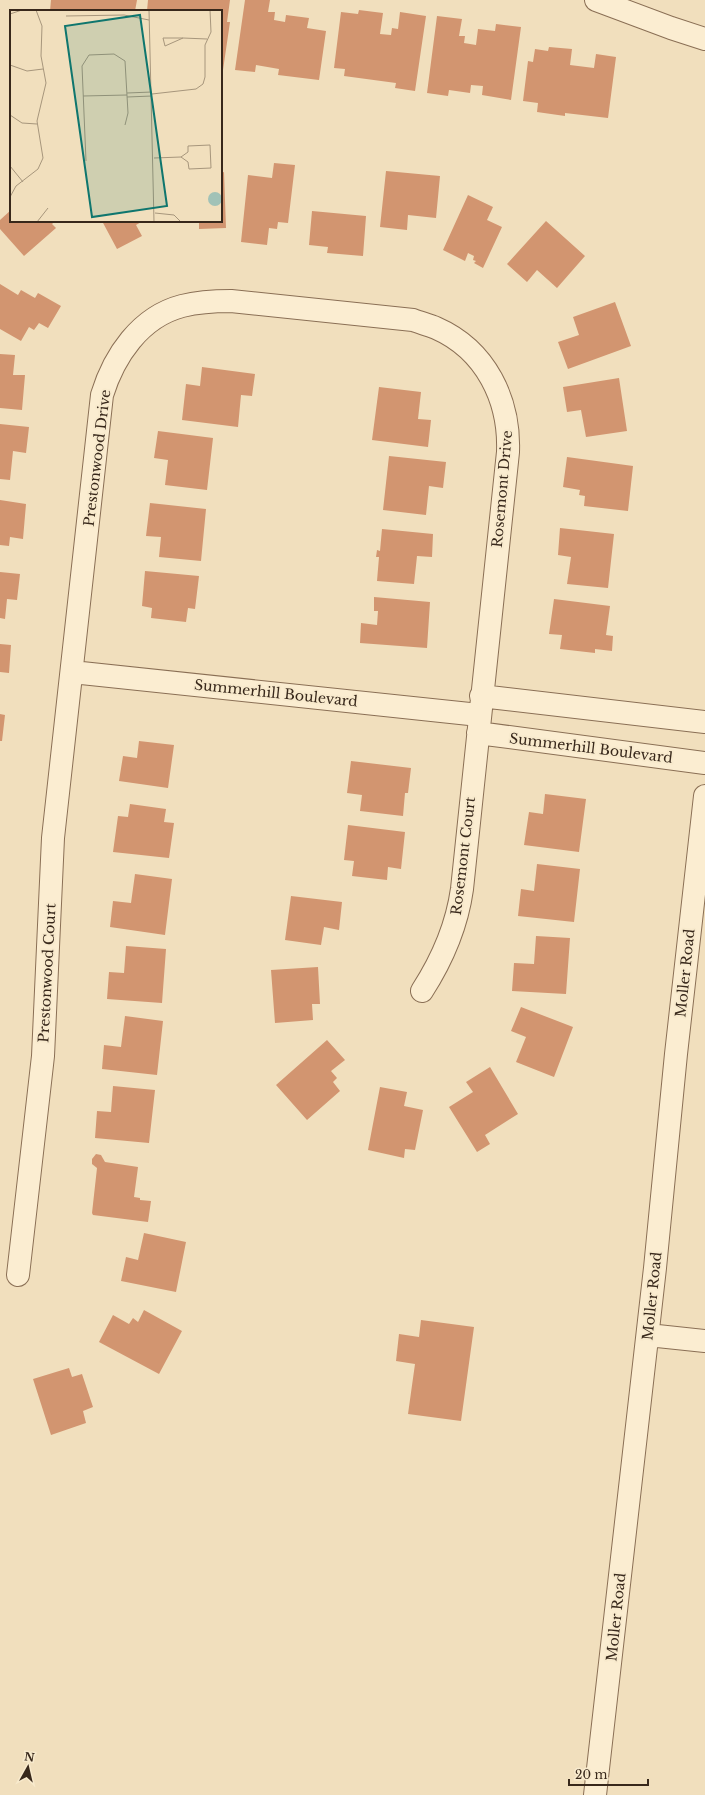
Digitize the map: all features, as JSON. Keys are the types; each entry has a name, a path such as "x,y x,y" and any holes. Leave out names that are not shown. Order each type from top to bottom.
{"street":[{"path":"596,0 705,39"},
{"name":"Prestonwood Drive","path":"72,672 102,396 113,365 130,340 148,323 170,310 181,306 206,302 231,301 401,319"},
{"name":"Rosemont Drive","path":"401,319 413,320 437,328 458,341 477,358 492,378 508,426 508,452 479,715"},
{"name":"Summerhill Boulevard","path":"72,672 479,715 705,722"},
{"name":"Prestonwood Court","path":"18,1275 43,1056 53,838 72,672"},
{"name":"Summerhill Boulevard","path":"479,715 705,763"},
{"name":"Rosemont Court","path":"422,991 445,950 453,928 460,899 479,715"},
{"name":"Moller Road","path":"595,1795 648,1335 676,1054 705,796"},
{"path":"648,1335 705,1341"}],"building":[{"path":"51,0 137,0 135,10 50,10"},
{"path":"148,0 230,0 227,22 230,22 223,70 222,10 147,10"},
{"path":"245,0 270,0 268,12 275,12 274,20 285,22 286,15 309,18 307,28 326,31 319,80 278,75 279,69 256,65 255,72 235,70"},
{"path":"359,10 383,13 380,34 391,35 392,28 398,29 400,12 426,16 415,91 395,88 396,83 344,76 345,69 334,68 341,12 358,14"},
{"path":"437,16 462,19 459,36 465,36 464,43 476,45 478,29 495,31 496,24 521,27 511,100 482,95 483,86 471,85 470,93 449,90 448,96 427,93"},
{"path":"549,47 572,49 570,65 594,68 596,54 616,57 608,118 565,113 565,116 537,112 538,103 523,101 528,61 533,62 535,49 548,51"},
{"path":"274,163 295,165 288,223 278,222 277,229 269,228 267,245 241,242 248,175 272,178"},
{"path":"386,171 440,176 436,218 408,215 407,230 380,227"},
{"path":"224,172 226,228 199,229 199,222 222,222 222,173"},
{"path":"468,195 493,207 487,220 502,227 483,268 474,263 476,261 473,260 474,256 468,253 465,261 443,250"},
{"path":"10,211 10,222 54,222 52,224 56,228 24,256 0,229 0,220"},
{"path":"312,211 366,216 363,256 327,253 328,247 309,245"},
{"path":"546,221 585,256 557,288 537,270 527,282 507,264"},
{"path":"103,222 141,222 136,225 142,236 117,249"},
{"path":"0,284 18,295 21,290 35,298 38,293 61,306 48,328 39,323 34,330 29,327 21,341 0,329"},
{"path":"615,302 631,346 568,369 558,342 579,335 573,317"},
{"path":"0,354 15,355 13,375 25,375 22,410 0,408"},
{"path":"202,367 255,374 252,396 241,395 238,427 182,420 186,384 200,386"},
{"path":"619,378 627,431 586,437 581,410 567,412 563,387"},
{"path":"379,387 421,392 418,419 431,420 428,447 372,440"},
{"path":"0,424 29,427 26,453 13,451 10,480 0,479"},
{"path":"158,431 213,438 207,490 165,485 168,460 154,458"},
{"path":"389,456 446,462 443,488 429,486 426,515 383,510"},
{"path":"567,457 633,466 628,511 584,506 585,496 579,495 580,490 563,487"},
{"path":"0,500 26,504 23,539 10,537 9,546 0,545"},
{"path":"150,503 206,509 201,561 159,557 161,537 146,536"},
{"path":"560,528 614,534 608,588 567,584 571,557 558,555"},
{"path":"382,529 433,534 432,557 417,556 414,584 377,581 379,557 376,557 377,550 380,551"},
{"path":"145,571 199,576 195,609 188,608 186,622 151,618 152,608 142,606"},
{"path":"0,572 20,574 17,600 7,599 5,619 0,618"},
{"path":"374,597 430,602 427,648 360,643 361,623 377,625 378,611 374,611"},
{"path":"554,599 610,606 606,635 613,636 612,651 595,649 595,653 560,649 562,635 549,634"},
{"path":"0,644 11,645 9,673 0,672"},
{"path":"0,714 5,715 2,741 0,741"},
{"path":"139,741 174,745 168,788 119,781 123,756 137,758"},
{"path":"351,761 411,768 408,793 405,793 403,816 360,811 362,795 347,793"},
{"path":"545,794 586,799 579,852 524,845 529,812 543,814"},
{"path":"130,804 166,809 164,822 174,823 169,858 113,852 118,816 128,817"},
{"path":"348,825 405,832 401,869 388,867 387,880 352,876 354,861 344,860"},
{"path":"537,864 580,869 574,922 518,916 521,889 534,891"},
{"path":"135,874 172,879 165,935 110,927 113,901 131,903"},
{"path":"291,896 342,902 339,930 324,927 321,945 285,940"},
{"path":"536,936 570,938 566,994 512,991 514,963 534,964"},
{"path":"126,946 166,949 162,1003 107,999 109,972 124,973"},
{"path":"318,967 320,1004 312,1004 313,1020 275,1023 271,970"},
{"path":"521,1007 573,1027 554,1077 516,1062 526,1037 511,1031"},
{"path":"125,1016 163,1021 157,1075 102,1069 104,1045 121,1047"},
{"path":"327,1040 345,1060 331,1071 337,1078 333,1082 340,1091 307,1120 276,1085"},
{"path":"490,1067 518,1114 485,1135 490,1144 477,1152 449,1107 473,1092 466,1082"},
{"path":"113,1086 155,1090 149,1143 95,1138 97,1111 111,1112"},
{"path":"380,1087 407,1092 404,1106 423,1110 415,1150 405,1149 404,1158 368,1150"},
{"path":"96,1154 101,1155 105,1162 138,1167 134,1197 140,1198 140,1200 151,1201 148,1222 93,1215 97,1168 92,1164 92,1159"},
{"path":"144,1233 186,1242 176,1292 121,1281 126,1257 138,1260"},
{"path":"144,1310 182,1331 159,1374 99,1342 113,1315 129,1324 133,1318 138,1322"},
{"path":"421,1320 474,1327 461,1421 408,1414 415,1364 396,1361 399,1334 419,1337"},
{"path":"69,1368 72,1377 82,1374 93,1407 83,1411 86,1423 51,1435 33,1379"}]}
